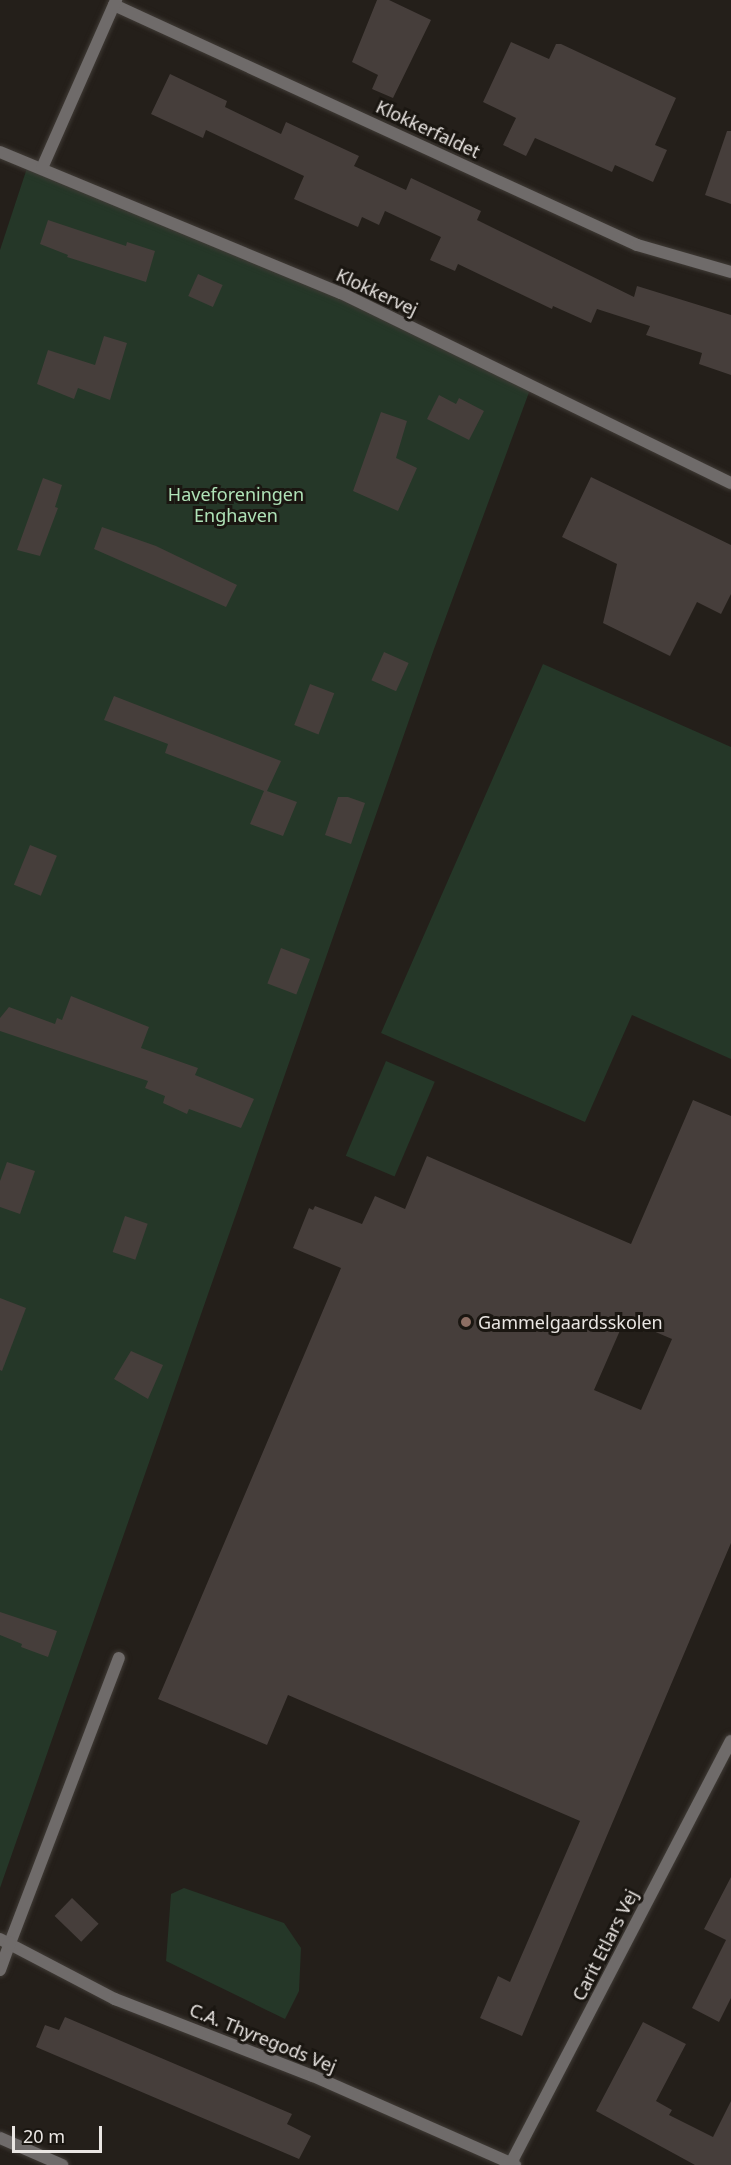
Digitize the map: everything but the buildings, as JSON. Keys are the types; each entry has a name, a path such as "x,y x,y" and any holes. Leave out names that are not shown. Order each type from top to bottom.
{"street":[{"name":"Klokkerfaldet","path":"42,168 115,3 637,245 731,272"},
{"name":"Klokkervej","path":"0,152 341,293 731,483"},
{"path":"0,1970 5,1941 119,1658"},
{"name":"Carit Etlars Vej","path":"512,2164 731,1741"},
{"name":"C.A. Thyregods Vej","path":"5,1941 115,1999 313,2076 512,2164"},
{"path":"0,2138 62,2165"}],"green space":[{"name":"Haveforeningen Enghaven","path":"28,165 341,294 531,387 434,649 0,1888 0,250"},
{"path":"543,664 731,747 731,1059 632,1015 585,1122 381,1033"},
{"path":"386,1061 435,1082 395,1177 346,1156"},
{"path":"184,1888 284,1923 301,1948 299,1991 285,2019 166,1961 171,1894"}],"place":[{"name":"Gammelgaardsskolen","path":"466,1322"}]}
